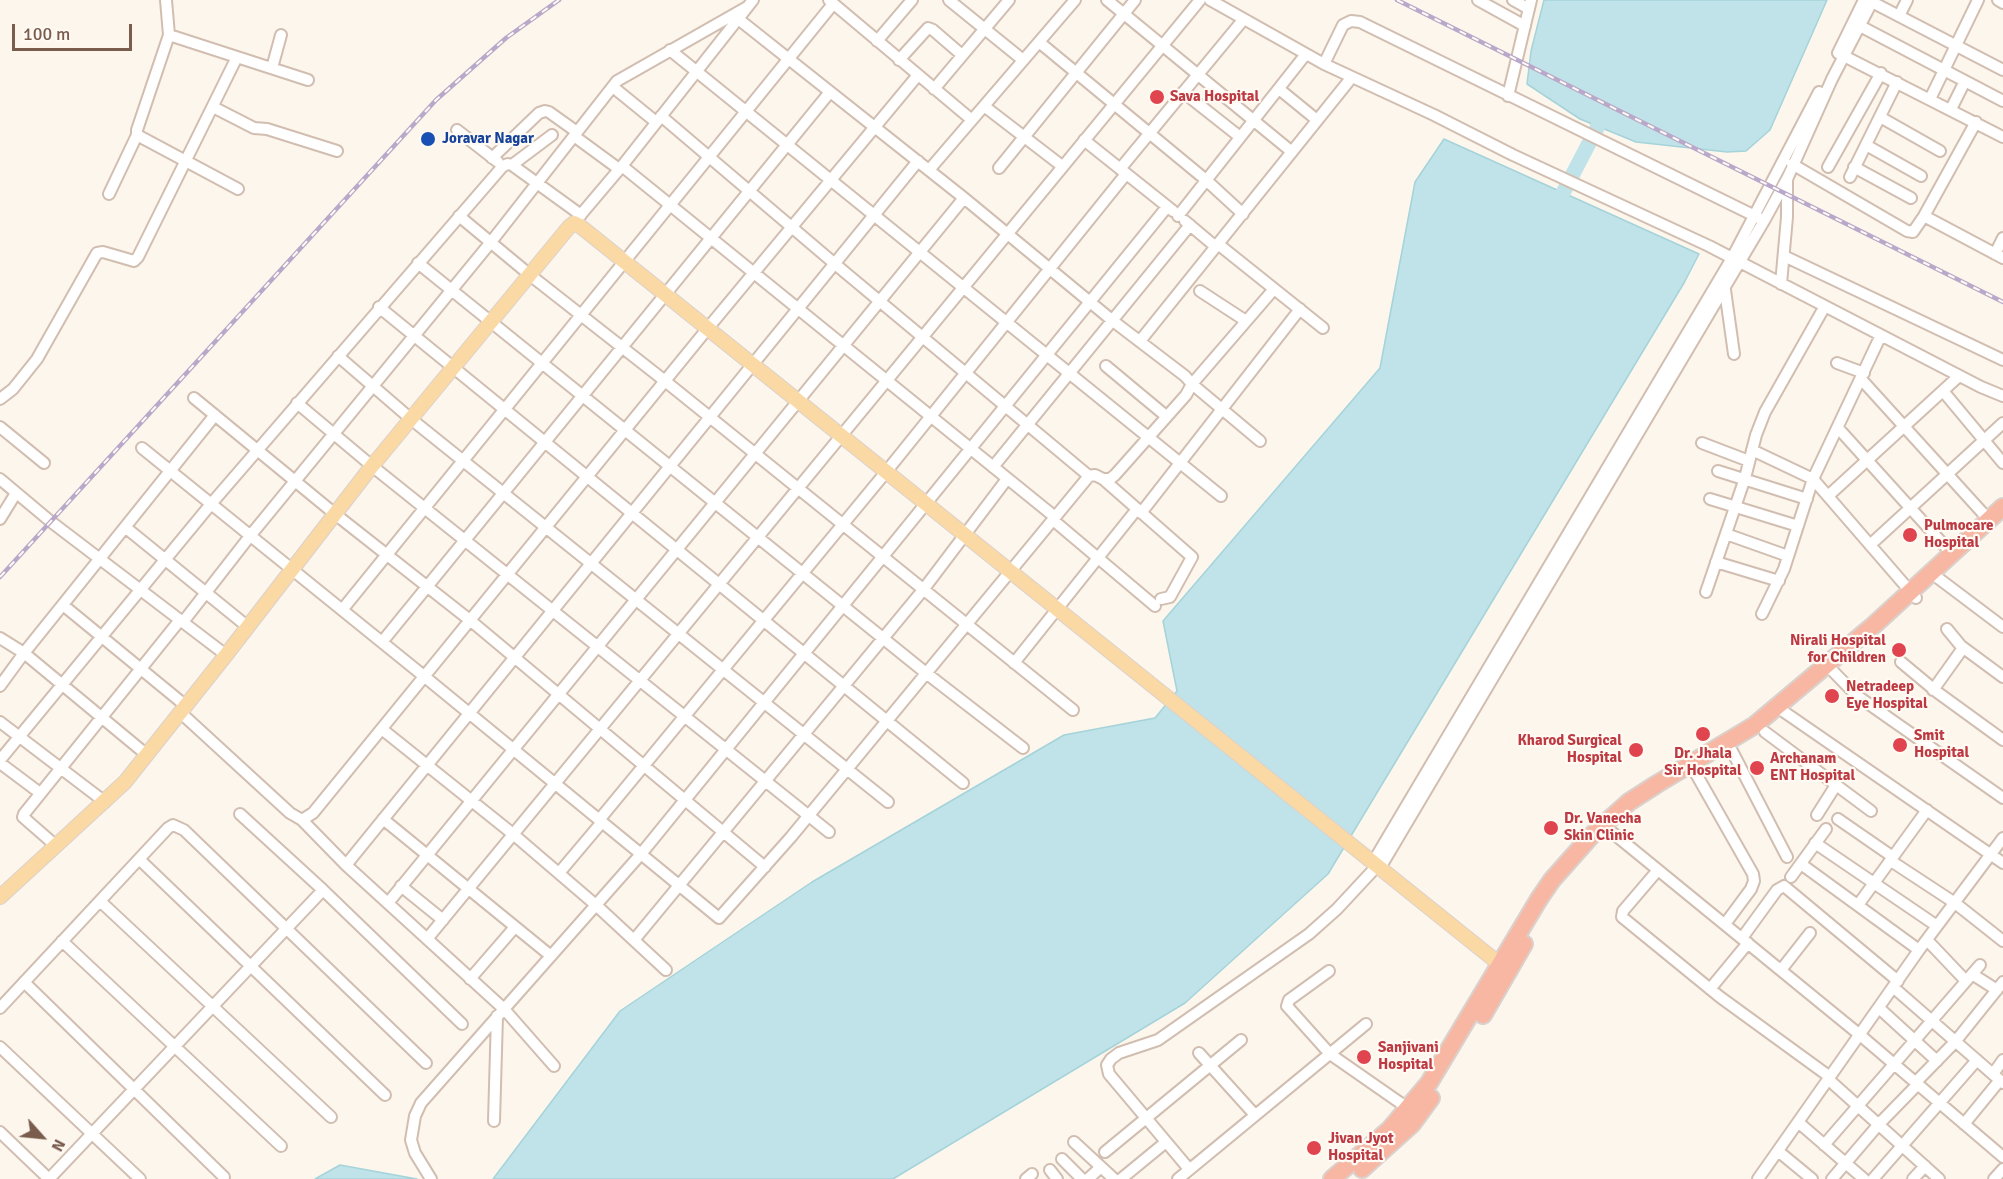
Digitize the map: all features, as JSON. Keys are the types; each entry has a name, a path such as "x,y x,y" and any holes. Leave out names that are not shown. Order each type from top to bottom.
{"highway":[{"path":"1913,595 1938,578 1996,520 2003,507"},
{"path":"1332,1179 1390,1129 1409,1109 1447,1055 1558,884 1629,802 1656,783 1782,710 1913,595 1952,554 1996,520"},
{"path":"1607,827 1765,732 1782,710"},
{"path":"1350,1179 1412,1124 1453,1066 1504,968"}],"main road":[{"path":"0,897 125,782 226,656 372,466 577,219 580,226 1504,968"}],"street":[{"path":"109,194 137,135 169,35 166,0"},
{"path":"877,41 912,0"},
{"path":"949,0 1023,60"},
{"path":"934,89 1009,0"},
{"path":"1107,0 1292,152"},
{"path":"999,168 1135,0"},
{"path":"427,939 1200,0"},
{"path":"1210,0 1324,64 1512,155 1709,246 1959,376 2003,396"},
{"path":"1478,0 1525,26"},
{"path":"1508,96 1530,5 1513,0"},
{"path":"1899,16 1907,0"},
{"path":"1930,99 1978,0"},
{"path":"1998,0 2003,3"},
{"path":"1870,1 2003,70"},
{"path":"1841,55 1860,26 1870,1"},
{"path":"1189,1169 1109,1074 1107,1065 1119,1053 1158,1040 1309,934 1337,909 1377,866 1760,219 1870,1"},
{"path":"342,610 789,59 831,2 972,120"},
{"path":"929,170 1038,42 1068,2"},
{"path":"457,130 492,158 537,183 577,219 621,168 750,3"},
{"path":"55,845 23,815 140,668 206,593 491,242 612,87 624,76 750,3"},
{"path":"737,18 964,198 1113,321 1185,376 1260,441"},
{"path":"560,873 644,766 1007,322 1149,134 1243,20"},
{"path":"1324,64 1343,25 1351,21 1360,22 1760,219"},
{"path":"1860,26 2003,101"},
{"path":"899,60 928,28 962,55"},
{"path":"169,35 308,80"},
{"path":"272,68 281,35"},
{"path":"1038,42 1206,180 1242,214"},
{"path":"670,50 697,69 1221,496"},
{"path":"1178,216 1306,54"},
{"path":"1841,55 2002,134"},
{"path":"0,399 13,389 37,359 97,253 103,252 134,261 138,257 237,57"},
{"path":"1827,167 1881,73"},
{"path":"302,820 313,813 382,730 708,328 918,75"},
{"path":"1140,341 1352,77"},
{"path":"1951,109 1965,81"},
{"path":"1897,82 1852,172 1911,198"},
{"path":"612,87 659,119 709,158 1089,476"},
{"path":"1279,89 1317,120"},
{"path":"382,642 830,92"},
{"path":"1184,92 1240,137"},
{"path":"984,106 1062,166"},
{"path":"213,107 254,128 287,135 338,151"},
{"path":"142,448 719,918 808,816 965,625 1010,572 1054,518 1089,476 1095,475 1103,479 1192,557 1170,597 1158,603 1098,558 1054,518 931,416 670,205 549,111 539,113 492,158"},
{"path":"1880,117 1940,151"},
{"path":"1790,160 1907,231 1913,232 1917,229 1976,122"},
{"path":"137,135 238,189"},
{"path":"40,793 0,761 19,736 211,504 459,216 507,166 552,135"},
{"path":"1084,140 1323,328"},
{"path":"1866,145 1921,176"},
{"path":"1782,284 1790,160"},
{"path":"346,865 918,161"},
{"path":"1760,219 1788,177"},
{"path":"388,903 964,198"},
{"path":"431,1179 415,1153 411,1140 415,1116 421,1103 641,854 1167,207"},
{"path":"459,216 1073,710"},
{"path":"1924,216 1999,256 2003,238"},
{"path":"993,467 1190,225"},
{"path":"1784,256 2003,360"},
{"path":"1639,424 1725,290 1736,261"},
{"path":"418,263 627,429 926,673 1023,748"},
{"path":"1103,479 1110,479 1115,475 1186,395 1192,384 1274,289"},
{"path":"1725,290 1734,354"},
{"path":"1200,291 1246,321"},
{"path":"1706,592 1736,507 1765,412 1825,306"},
{"path":"379,308 963,783"},
{"path":"1014,663 1098,558 1181,464 1221,408 1300,309"},
{"path":"1762,614 1779,581 1813,479 1881,335"},
{"path":"338,356 411,419 888,802"},
{"path":"1837,363 1862,376 1948,474 1996,520"},
{"path":"1106,366 1166,416"},
{"path":"1828,496 1959,376"},
{"path":"1943,391 2003,463"},
{"path":"194,398 256,451 471,621 765,867"},
{"path":"297,403 424,508 829,832"},
{"path":"0,686 124,527 215,416"},
{"path":"1870,545 2003,423"},
{"path":"0,427 44,463"},
{"path":"1838,428 1952,554"},
{"path":"1702,443 1751,456 1813,479 1913,595"},
{"path":"1718,471 1807,499"},
{"path":"0,479 226,656"},
{"path":"634,940 923,590 963,534 1007,479"},
{"path":"0,519 16,493"},
{"path":"1710,500 1798,526"},
{"path":"124,527 248,627"},
{"path":"1726,534 1788,556"},
{"path":"1716,562 1779,581"},
{"path":"1938,578 2003,627"},
{"path":"63,605 140,668 184,709 290,813 302,820 346,865 470,978 500,1013 554,1066"},
{"path":"1947,629 1963,648 2002,673"},
{"path":"0,638 24,653 147,755"},
{"path":"1933,690 1963,648"},
{"path":"1901,662 1933,690 2003,740"},
{"path":"1830,668 1856,695 2003,798"},
{"path":"1782,710 2003,863"},
{"path":"0,722 105,802"},
{"path":"382,730 560,873 666,970"},
{"path":"1765,732 1871,811"},
{"path":"1732,751 1790,855 1919,950"},
{"path":"1695,772 1753,874 1754,881 1751,889 1725,924"},
{"path":"1817,815 1836,785"},
{"path":"1858,905 1928,810"},
{"path":"240,814 323,890 462,1024"},
{"path":"383,819 551,956"},
{"path":"1838,819 1955,903 2003,941"},
{"path":"0,1008 173,825 178,826 426,1063"},
{"path":"1607,827 1860,1035 2003,1157"},
{"path":"1791,877 1826,829"},
{"path":"1758,1179 1919,950 2003,838"},
{"path":"1815,843 1937,926"},
{"path":"139,859 385,1095"},
{"path":"1658,870 1621,915 1710,989 1829,1078 1939,1179"},
{"path":"401,886 443,920"},
{"path":"1710,989 1777,890 1784,886 1896,984 1932,1021 1999,1079"},
{"path":"0,1132 49,1179 323,890"},
{"path":"100,901 331,1117"},
{"path":"470,978 515,927"},
{"path":"1781,970 1810,933"},
{"path":"1832,1179 1955,1042 2000,986 1973,973 1927,940"},
{"path":"62,941 281,1146"},
{"path":"1329,971 1289,1000 1287,1006 1330,1054 1409,1109"},
{"path":"1824,1145 1973,973"},
{"path":"24,982 224,1177"},
{"path":"1879,1008 1937,1061"},
{"path":"494,1121 500,1013"},
{"path":"1178,1179 1366,1024"},
{"path":"1105,1152 1241,1040"},
{"path":"0,1047 140,1179"},
{"path":"1199,1053 1255,1115"},
{"path":"1873,1179 1977,1060"},
{"path":"1964,1124 1999,1079 2003,1060"},
{"path":"1798,1122 1864,1179"},
{"path":"1074,1142 1114,1179"},
{"path":"1121,1179 1166,1142"},
{"path":"1778,1151 1812,1179"},
{"path":"1062,1159 1082,1179"},
{"path":"1913,1179 1925,1166"},
{"path":"1088,1179 1101,1167"},
{"path":"1994,1179 2003,1169"}],"water":[{"path":"1544,0 1827,0 1770,130 1746,151 1727,152 1636,142 1580,119 1527,84 1531,51"},
{"path":"1444,139 1699,254 1684,283 1328,874 1185,1003 893,1179 493,1179 620,1011 812,882 1064,735 1155,718 1177,691 1163,621 1380,368 1415,182"},
{"path":"340,1165 417,1179 315,1179"}],"waterway":[{"path":"1554,210 1607,109"}],"railway":[{"path":"0,577 436,100 506,38 559,0"},
{"path":"1397,0 2003,302"}],"place":[{"name":"Sava Hospital","path":"1157,97"},
{"name":"Joravar Nagar","path":"428,139"},
{"name":"Pulmocare Hospital","path":"1910,535"},
{"name":"Nirali Hospital for Children","path":"1899,650"},
{"name":"Netradeep Eye Hospital","path":"1832,696"},
{"name":"Dr. Jhala Sir Hospital","path":"1703,734"},
{"name":"Smit Hospital","path":"1900,745"},
{"name":"Kharod Surgical Hospital","path":"1636,750"},
{"name":"Archanam ENT Hospital","path":"1757,768"},
{"name":"Dr. Vanecha Skin Clinic","path":"1551,828"},
{"name":"Sanjivani Hospital","path":"1364,1057"},
{"name":"Jivan Jyot Hospital","path":"1314,1148"}]}
